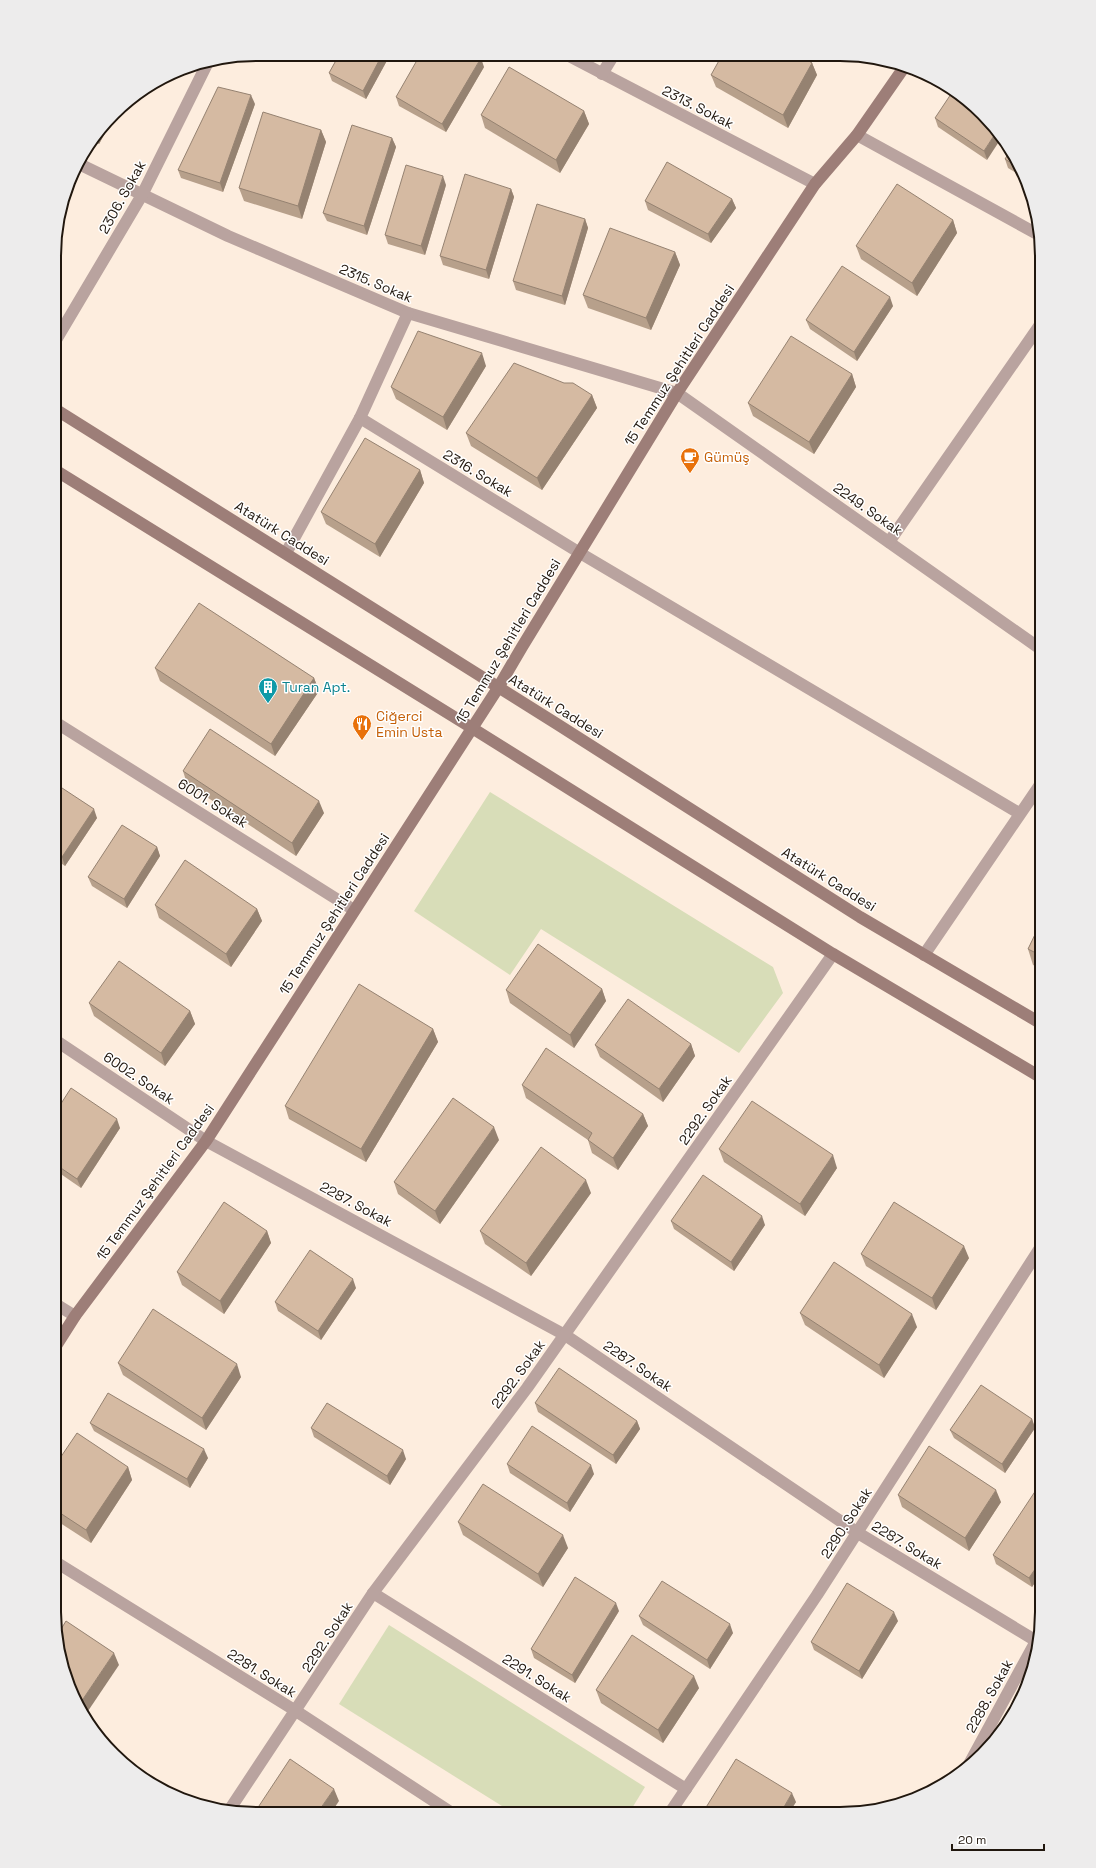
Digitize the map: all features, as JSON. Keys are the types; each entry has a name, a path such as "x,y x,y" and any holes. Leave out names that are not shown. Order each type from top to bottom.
{"main road":[{"name":"15 Temmuz Şehitleri Caddesi","path":"61,1337 74,1316 206,1141 498,688 677,393 815,184 857,135 902,71"},
{"name":"Atatürk Caddesi","path":"61,412 860,917 1035,1020"},
{"path":"61,474 833,954 1035,1074"}],"street":[{"name":"2313. Sokak","path":"578,61 815,184"},
{"path":"602,74 610,61"},
{"name":"2306. Sokak","path":"61,332 142,195 205,68"},
{"path":"857,135 1033,232"},
{"name":"2315. Sokak","path":"83,166 228,236 408,313 677,393"},
{"path":"286,553 360,418 408,313"},
{"path":"889,542 1035,332"},
{"name":"2249. Sokak","path":"677,393 1035,645"},
{"name":"2316. Sokak","path":"360,418 580,553 1019,813"},
{"name":"6001. Sokak","path":"61,726 354,910"},
{"path":"924,955 1035,791"},
{"name":"2292. Sokak","path":"232,1805 373,1593 527,1388 833,954"},
{"name":"6002. Sokak","path":"61,1044 206,1141"},
{"name":"2287. Sokak","path":"206,1141 565,1334 858,1533 1033,1639"},
{"name":"2290. Sokak","path":"674,1807 858,1533 1035,1256"},
{"path":"61,1308 74,1316"},
{"name":"2281. Sokak","path":"61,1565 296,1711 443,1807"},
{"name":"2291. Sokak","path":"373,1593 686,1789"},
{"name":"2288. Sokak","path":"976,1752 1030,1655"}],"green space":[{"path":"490,792 773,967 783,993 739,1053 541,929 510,975 414,911"},
{"path":"389,1625 645,1787 633,1807 503,1807 339,1704"}],"building":[{"path":"336,61 379,61 363,91 329,73"},
{"path":"417,61 479,61 442,124 396,97"},
{"path":"719,61 809,61 812,63 783,115 711,75"},
{"path":"509,67 584,111 556,160 481,115"},
{"path":"218,87 251,95 220,183 178,170"},
{"path":"950,95 969,109 994,136 984,151 935,118"},
{"path":"263,112 321,130 298,206 239,188"},
{"path":"352,125 392,138 364,226 323,213"},
{"path":"1007,156 1012,164 1005,159"},
{"path":"667,162 732,199 708,234 645,201"},
{"path":"406,165 443,176 421,246 385,235"},
{"path":"465,174 511,189 486,270 440,256"},
{"path":"897,184 953,220 912,283 856,246"},
{"path":"537,204 585,219 562,296 513,281"},
{"path":"610,228 675,252 646,318 583,295"},
{"path":"842,266 890,297 854,352 806,320"},
{"path":"418,331 482,353 443,417 391,387"},
{"path":"791,336 852,374 809,442 748,403"},
{"path":"514,363 564,383 573,383 592,395 537,478 466,433"},
{"path":"365,438 420,470 375,544 321,512"},
{"path":"199,603 314,678 271,744 155,668"},
{"path":"210,729 319,801 292,843 183,771"},
{"path":"61,787 94,809 61,856"},
{"path":"122,825 157,847 124,899 88,877"},
{"path":"185,860 257,909 226,954 155,905"},
{"path":"1035,934 1035,952 1028,949"},
{"path":"538,944 602,989 570,1035 506,990"},
{"path":"119,961 190,1011 161,1053 89,1003"},
{"path":"359,984 433,1029 361,1149 285,1106"},
{"path":"628,999 691,1044 659,1089 595,1045"},
{"path":"546,1048 643,1114 613,1158 588,1140 592,1133 522,1085"},
{"path":"71,1088 117,1119 77,1179 61,1168 61,1104"},
{"path":"453,1098 494,1127 435,1211 394,1182"},
{"path":"752,1101 833,1155 800,1204 719,1149"},
{"path":"541,1147 586,1180 526,1263 480,1231"},
{"path":"703,1175 762,1216 731,1262 671,1221"},
{"path":"224,1202 267,1231 220,1301 177,1272"},
{"path":"894,1202 964,1246 932,1298 861,1254"},
{"path":"310,1250 353,1279 318,1331 275,1302"},
{"path":"834,1262 912,1314 879,1365 800,1313"},
{"path":"153,1309 237,1364 202,1418 118,1363"},
{"path":"559,1368 637,1421 613,1455 535,1403"},
{"path":"981,1385 1032,1419 1002,1464 950,1430"},
{"path":"108,1393 204,1449 187,1479 90,1423"},
{"path":"327,1403 403,1450 387,1476 311,1428"},
{"path":"532,1426 591,1465 567,1503 507,1464"},
{"path":"77,1433 128,1467 86,1530 61,1514 61,1457"},
{"path":"929,1446 996,1490 965,1538 898,1495"},
{"path":"483,1484 563,1535 538,1574 458,1522"},
{"path":"1035,1492 1035,1569 1029,1578 993,1555"},
{"path":"575,1577 616,1603 572,1675 531,1649"},
{"path":"662,1581 730,1624 707,1660 639,1616"},
{"path":"847,1583 894,1612 859,1671 811,1642"},
{"path":"66,1621 114,1653 82,1700 71,1675 62,1628"},
{"path":"632,1635 694,1676 658,1730 596,1690"},
{"path":"290,1759 334,1789 321,1807 258,1807"},
{"path":"736,1759 792,1793 784,1807 706,1807"}],"place":[{"name":"Gümüş","path":"690,474"},
{"name":"Turan Apt.","path":"268,704"},
{"name":"Ciğerci Emin Usta","path":"362,741"}]}
